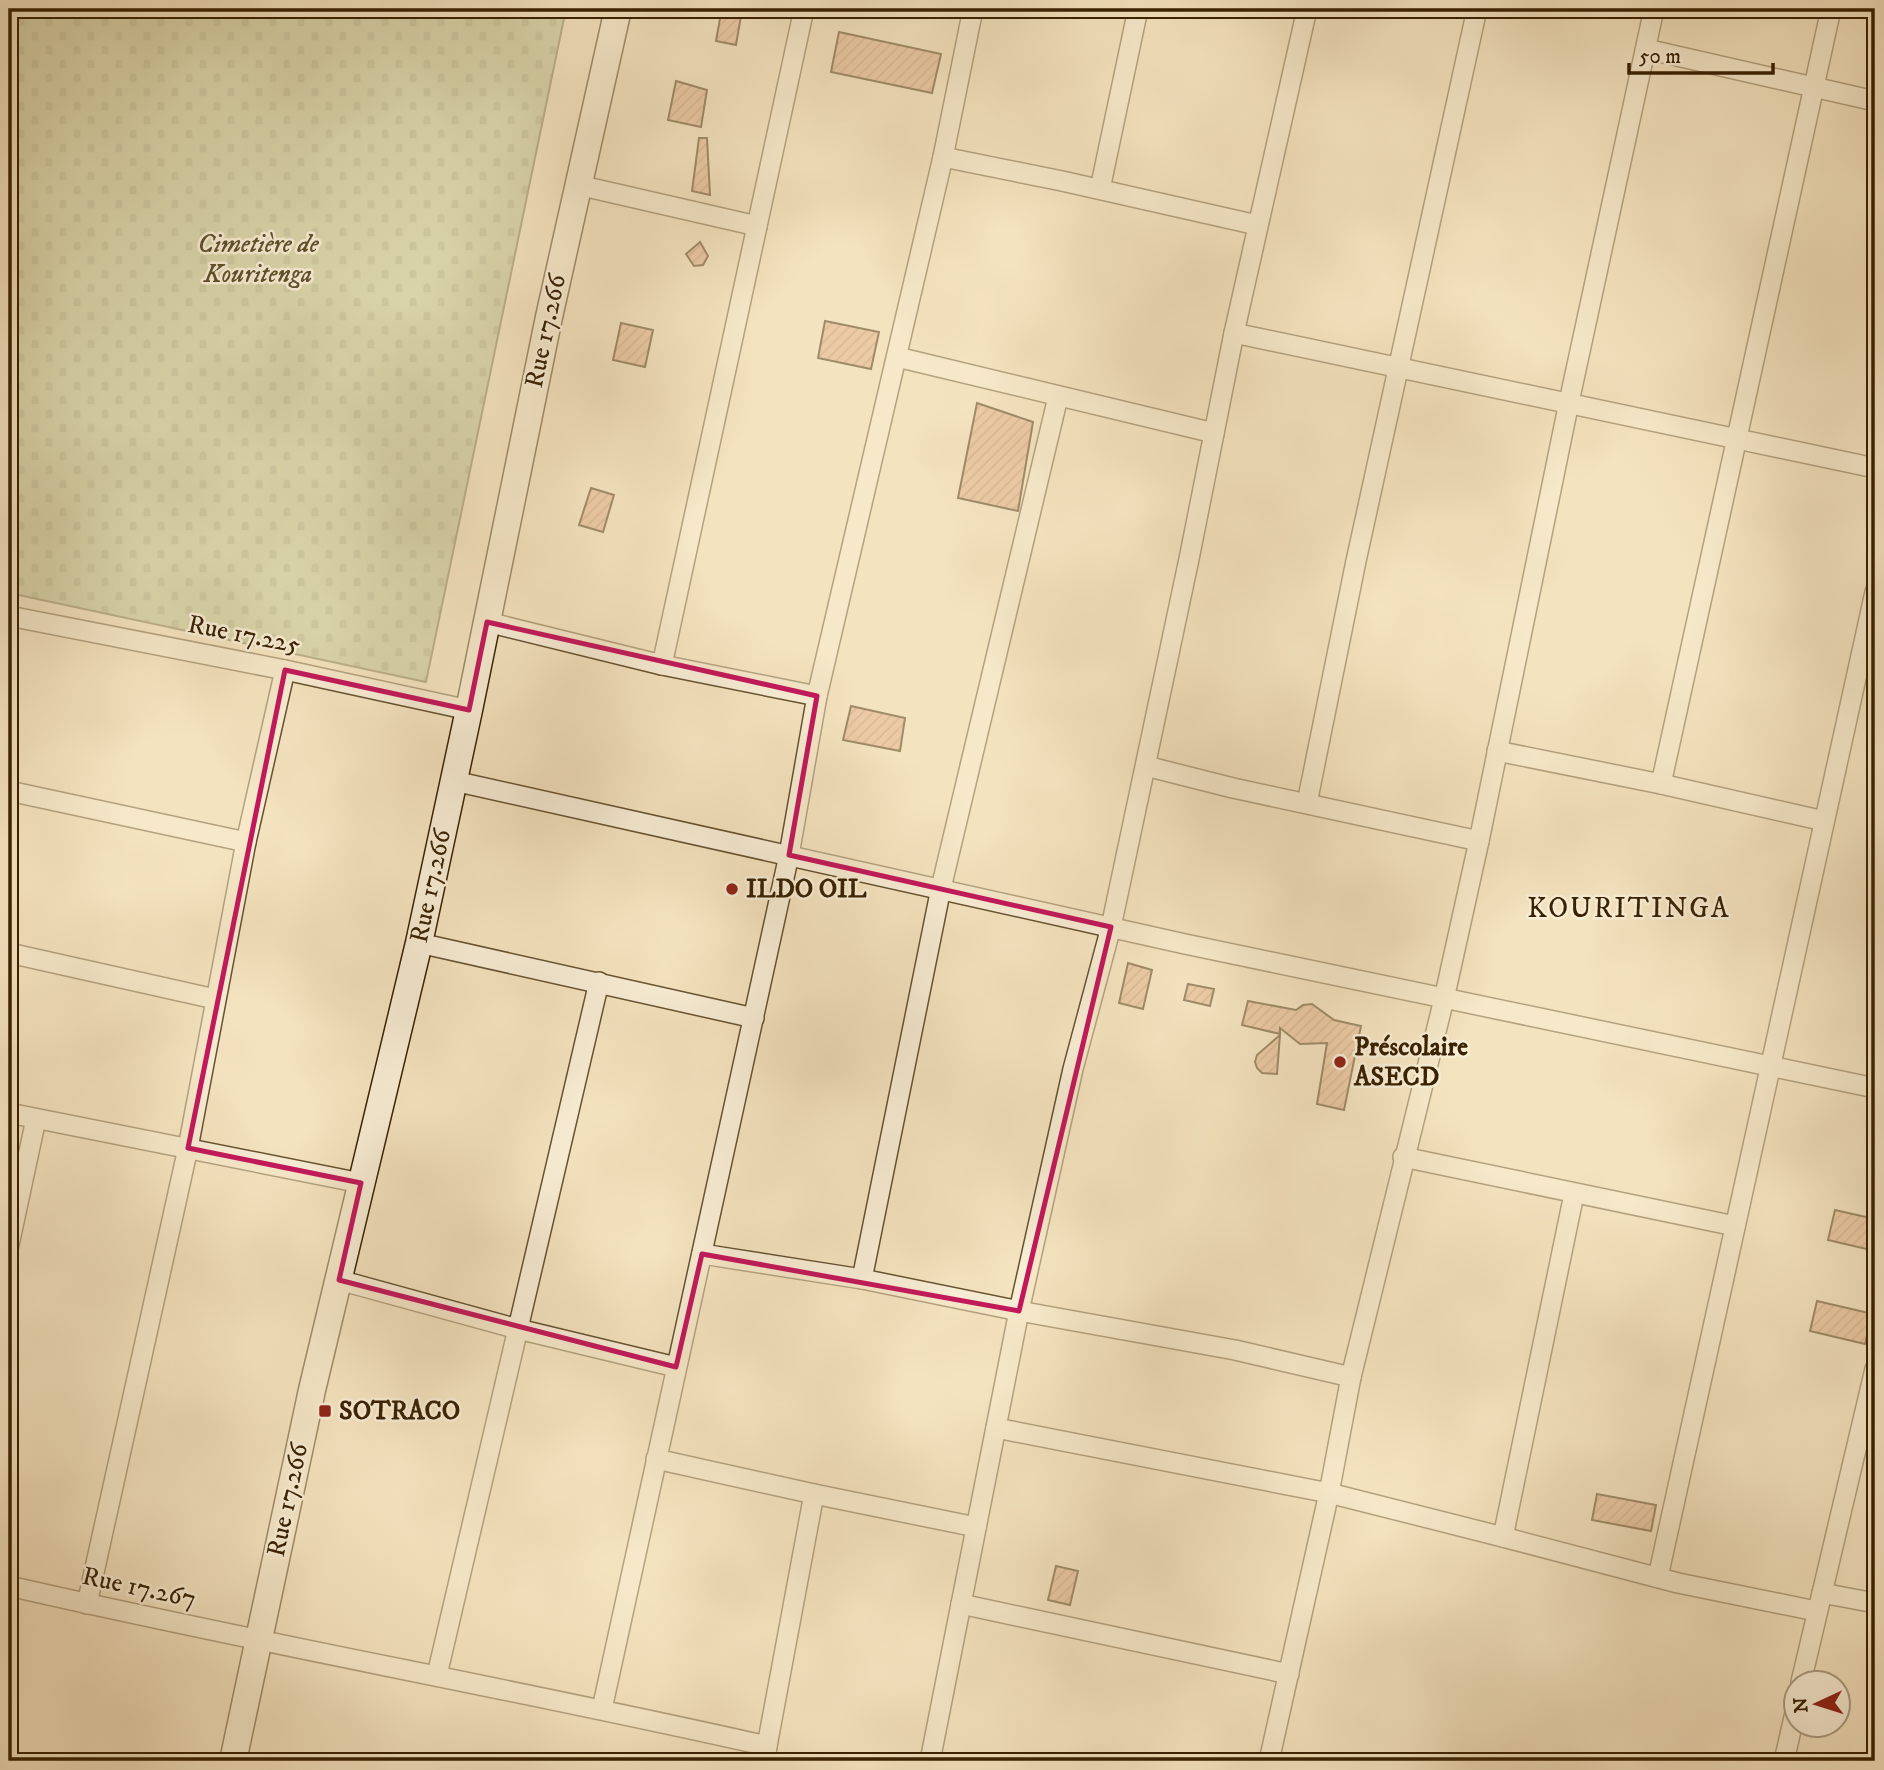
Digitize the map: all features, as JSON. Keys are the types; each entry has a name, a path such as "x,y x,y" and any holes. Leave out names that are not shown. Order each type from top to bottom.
{"main road":[{"name":"Rue 17.266","path":"233,1761 312,1390 419,943 549,317 618,9"}],"street":[{"path":"662,665 804,9"},
{"path":"602,1709 789,855 817,696 943,157 974,9"},
{"path":"1100,189 1138,9"},
{"path":"930,1761 1019,1311 1073,1069 1111,927 1257,225 1307,9"},
{"path":"1307,803 1477,9"},
{"path":"1269,1761 1351,1377 1444,999 1479,841 1569,402 1654,9"},
{"path":"1661,784 1830,9"},
{"path":"1646,49 1875,101"},
{"path":"943,157 1257,225"},
{"path":"578,185 757,226"},
{"path":"1234,333 1875,468"},
{"path":"897,357 1213,433"},
{"path":"862,1279 941,888 1058,397"},
{"path":"1658,1577 1824,821 1872,624 1875,592"},
{"name":"Rue 17.225","path":"9,616 285,670 469,710"},
{"path":"487,622 662,665 817,696"},
{"path":"87,1604 188,1148 246,842 285,670"},
{"path":"1497,751 1824,821"},
{"path":"1146,766 1479,841"},
{"path":"454,781 1444,999 1875,1088"},
{"path":"9,791 246,842"},
{"path":"419,943 754,1018"},
{"path":"9,953 215,999"},
{"path":"437,1675 599,982"},
{"path":"9,1113 361,1183"},
{"path":"9,1244 36,1119"},
{"path":"1403,1157 1735,1226"},
{"path":"1503,1537 1574,1194"},
{"path":"702,1254 862,1279 1235,1350 1351,1377"},
{"path":"339,1280 518,1329 676,1367"},
{"path":"1804,1668 1875,1369"},
{"path":"996,1428 1328,1493 1658,1577 1819,1602 1875,1603"},
{"path":"656,1459 976,1527"},
{"path":"766,1753 814,1494"},
{"name":"Rue 17.267","path":"9,1586 258,1640 602,1709 766,1753"},
{"path":"961,1604 1289,1674"},
{"path":"1784,1761 1789,1738"}],"highlighted area":[{"path":"487,622 817,696 789,855 1111,927 1019,1311 702,1254 676,1367 339,1280 361,1183 188,1148 285,670 469,710"}],"green space":[{"name":"Cimetière de Kouritenga","path":"9,9 566,9 426,682 9,593"}],"building":[{"path":"721,13 741,16 736,45 716,41"},
{"path":"839,32 941,54 932,93 831,72"},
{"path":"676,81 707,90 701,127 668,120"},
{"path":"699,138 707,138 710,195 692,191"},
{"path":"700,242 708,256 703,265 694,266 686,254"},
{"path":"825,321 879,332 871,369 818,358"},
{"path":"621,323 653,330 645,367 613,360"},
{"path":"977,403 1033,422 1018,511 958,498"},
{"path":"591,488 614,495 603,532 579,525"},
{"path":"851,706 905,718 900,751 843,740"},
{"path":"1128,963 1152,970 1143,1009 1119,1003"},
{"path":"1188,984 1214,989 1210,1006 1184,1000"},
{"path":"1248,1001 1296,1010 1303,1005 1312,1004 1334,1020 1361,1026 1344,1110 1317,1104 1327,1043 1300,1044 1280,1028 1280,1034 1242,1025"},
{"path":"1280,1035 1277,1074 1262,1073 1255,1062 1257,1055"},
{"path":"1835,1210 1875,1219 1875,1251 1828,1240"},
{"path":"1817,1301 1873,1314 1865,1344 1810,1331"},
{"path":"1597,1494 1656,1505 1651,1531 1592,1520"},
{"path":"1056,1566 1078,1571 1070,1605 1048,1600"}],"place":[{"name":"ILDO OIL","path":"732,889"},
{"name":"Préscolaire ASECD","path":"1340,1062"},
{"name":"SOTRACO","path":"325,1411"}],"district":[{"name":"KOURITINGA","path":"1629,908"}]}
